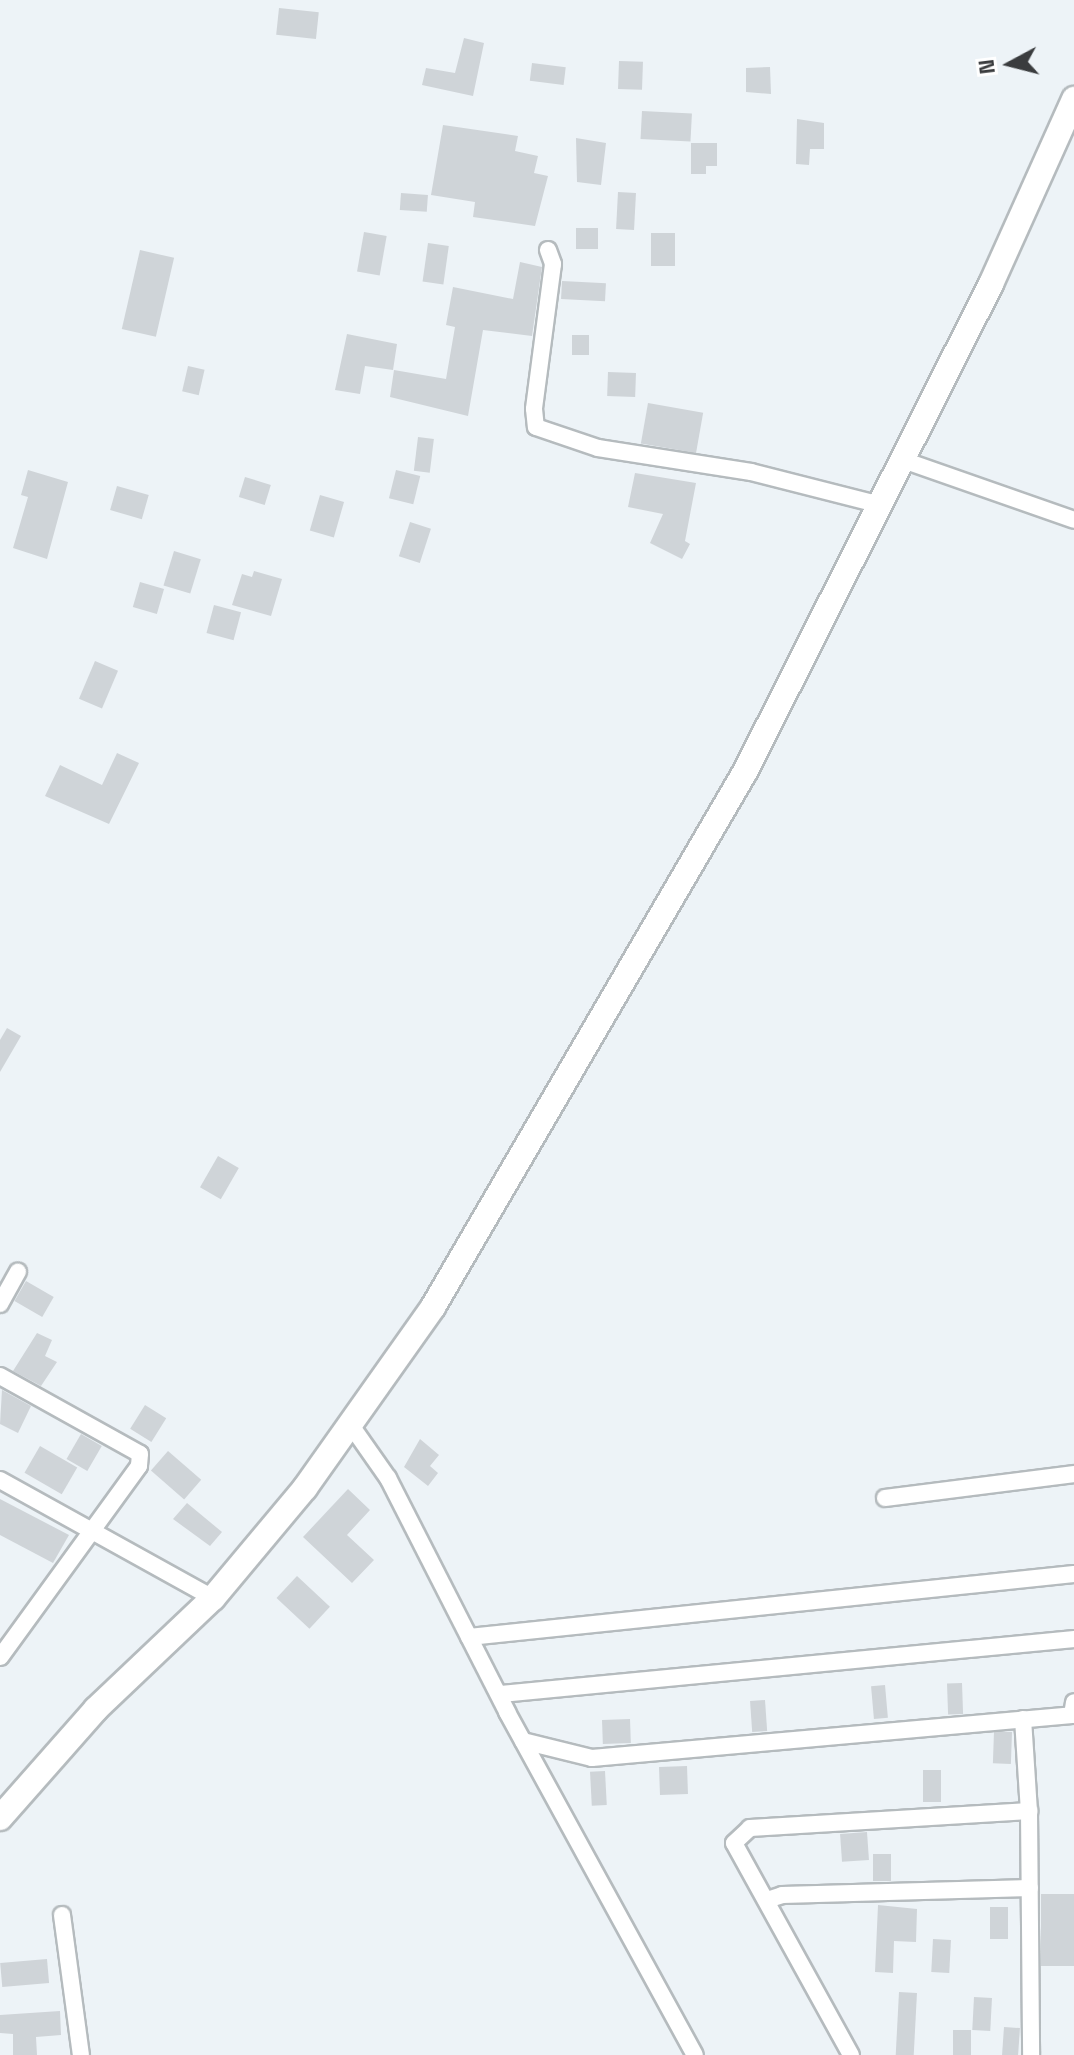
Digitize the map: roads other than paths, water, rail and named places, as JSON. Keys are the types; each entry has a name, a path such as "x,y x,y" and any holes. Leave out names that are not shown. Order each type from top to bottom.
{"street":[{"path":"0,1818 96,1709 213,1598 350,1424 433,1307 746,770 991,284 1074,99"},
{"path":"548,250 553,264 536,427 598,448 751,472 880,505"},
{"path":"903,460 1074,520"},
{"path":"0,1304 18,1272"},
{"path":"0,1376 140,1454 139,1466 0,1657"},
{"path":"350,1424 388,1478 523,1741 695,2055"},
{"path":"885,1498 1074,1474"},
{"path":"0,1480 213,1598"},
{"path":"469,1637 1074,1574"},
{"path":"501,1694 1074,1639"},
{"path":"523,1741 592,1758 1072,1715 1074,1702"},
{"path":"1023,1719 1029,1811 1031,2055"},
{"path":"851,2055 734,1843 750,1828 1029,1811"},
{"path":"767,1900 782,1895 1030,1888"},
{"path":"62,1915 81,2055"}]}
